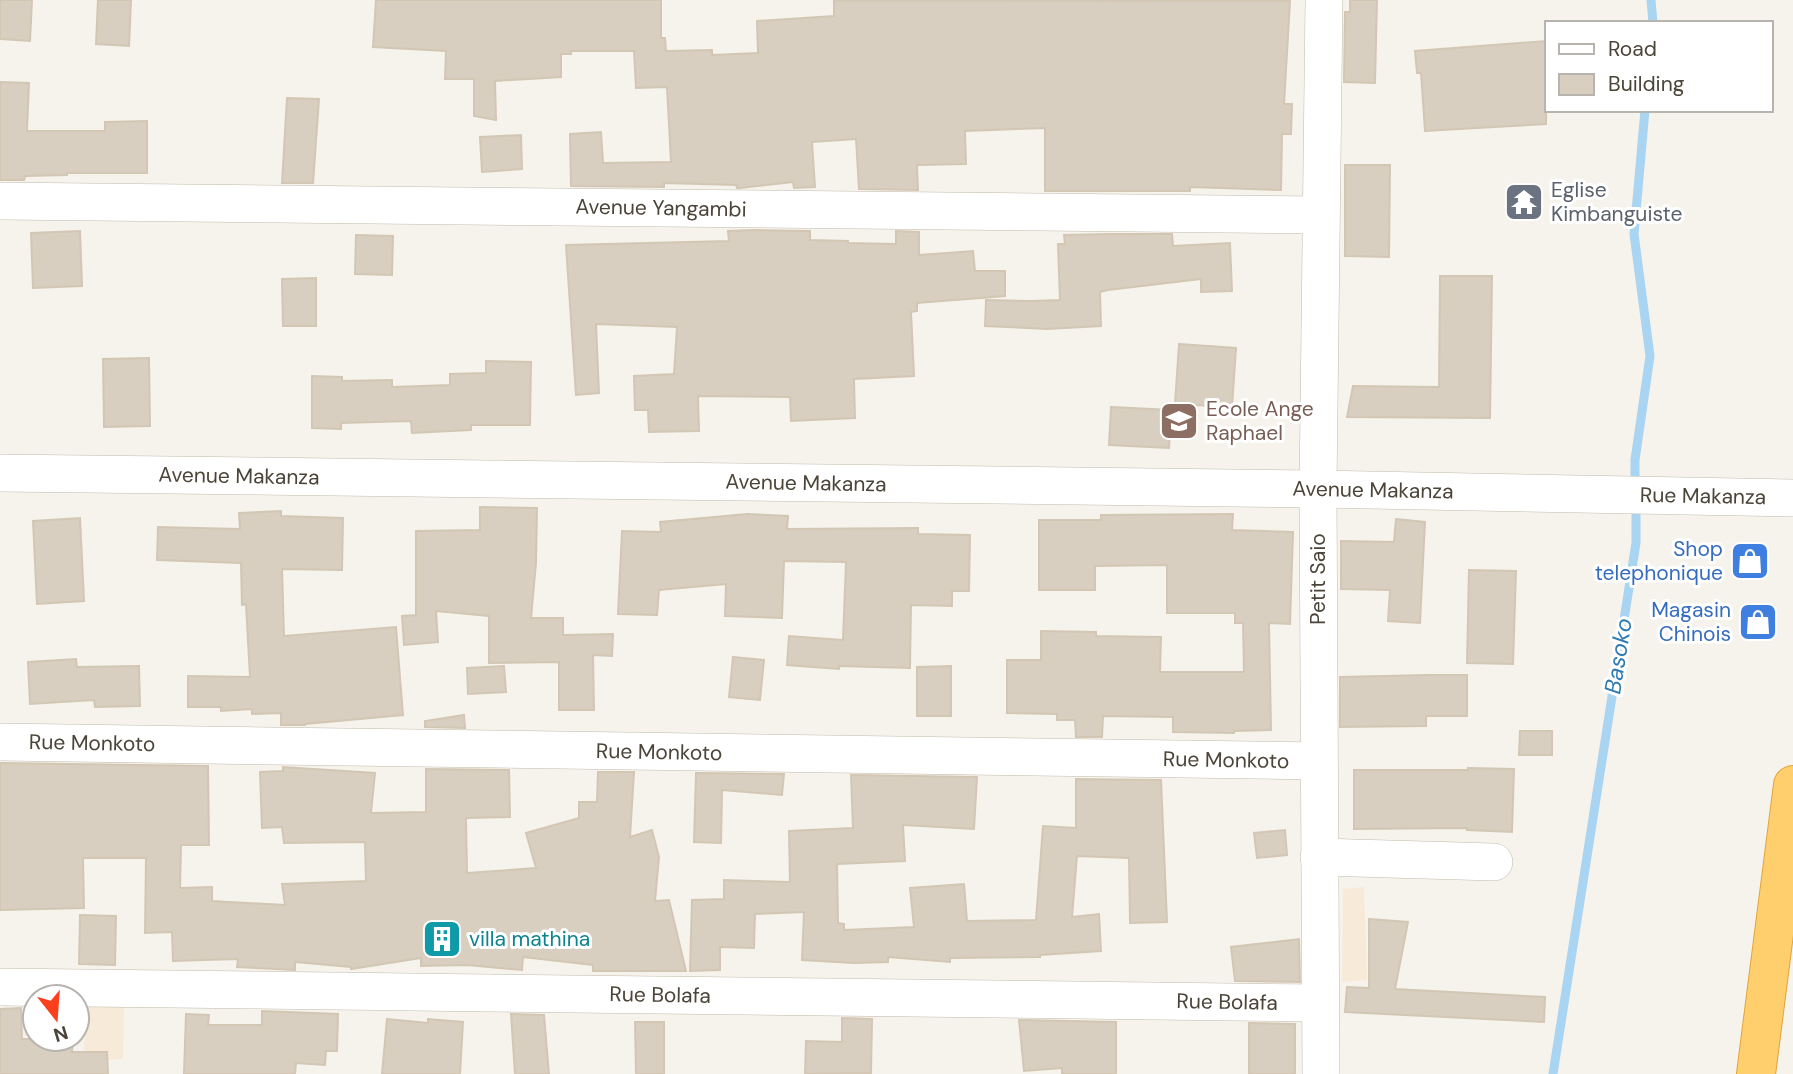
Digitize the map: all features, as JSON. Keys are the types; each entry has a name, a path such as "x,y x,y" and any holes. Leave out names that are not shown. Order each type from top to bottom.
{"highway":[{"path":"1755,1074 1793,785"}],"street":[{"name":"Petit Saio","path":"1321,1074 1318,489 1324,0"},
{"name":"Avenue Yangambi","path":"0,201 1321,215"},
{"name":"Avenue Makanza","path":"0,473 1612,493"},
{"name":"Rue Makanza","path":"1612,493 1793,498"},
{"name":"Rue Monkoto","path":"0,742 1318,761"},
{"path":"1319,858 1494,862"},
{"name":"Rue Bolafa","path":"0,987 1320,1003"}],"shaded area":[{"path":"1364,887 1367,980 1342,982 1343,889"},
{"path":"91,999 124,1003 123,1059 83,1061 84,1053 91,1053"}],"building":[{"path":"0,0 32,0 30,41 0,39"},
{"path":"98,0 131,0 129,46 96,44"},
{"path":"376,0 661,0 661,38 665,38 666,51 712,50 712,55 758,53 757,21 834,16 834,0 1290,1 1284,104 1292,104 1291,134 1282,134 1281,190 1190,187 1190,191 1045,191 1045,128 965,131 966,164 917,165 918,190 859,189 856,139 812,142 815,187 794,188 793,182 740,188 736,185 664,183 664,187 571,186 570,134 601,132 603,163 671,162 667,87 636,88 634,51 571,51 571,54 561,54 561,77 495,81 496,120 474,116 474,79 445,79 446,51 373,47"},
{"path":"1350,0 1377,0 1375,83 1344,82 1345,12 1350,12"},
{"path":"1545,41 1546,124 1425,131 1421,73 1417,73 1415,51"},
{"path":"0,82 29,83 27,131 105,131 105,122 147,121 147,173 67,173 25,176 24,180 0,180"},
{"path":"287,98 319,99 313,183 282,183"},
{"path":"521,135 522,169 482,172 480,137"},
{"path":"1345,165 1390,165 1389,257 1345,256"},
{"path":"80,231 82,286 33,288 31,233"},
{"path":"728,231 810,231 810,240 896,244 896,231 919,232 919,255 973,251 975,271 1005,271 1005,296 917,303 917,311 911,312 914,376 854,379 855,418 791,421 790,397 698,396 699,431 649,432 648,410 635,410 634,376 674,374 677,327 596,324 599,393 576,395 566,245 729,241"},
{"path":"1172,234 1173,246 1230,243 1232,291 1201,292 1201,279 1108,290 1100,292 1101,326 1047,329 985,326 986,300 1060,300 1058,244 1065,244 1064,235"},
{"path":"356,235 393,236 392,275 355,274"},
{"path":"1440,276 1492,276 1490,418 1347,417 1353,386 1439,387"},
{"path":"316,278 316,326 283,326 282,279"},
{"path":"1179,344 1236,348 1232,407 1175,404"},
{"path":"149,358 150,426 104,427 103,359"},
{"path":"486,361 531,362 530,425 471,425 471,430 412,433 411,421 341,423 341,429 312,428 312,376 342,377 342,381 392,380 392,387 450,385 450,374 486,373"},
{"path":"1111,407 1171,410 1169,448 1109,445"},
{"path":"480,507 537,508 531,618 563,618 563,635 613,634 612,656 593,655 594,710 559,710 559,662 489,663 489,616 436,611 438,642 404,645 402,616 416,615 416,531 480,530"},
{"path":"281,511 281,516 343,518 342,570 282,569 284,636 396,627 403,715 281,725 281,713 252,714 252,709 221,711 221,707 188,707 188,676 250,677 246,604 242,605 241,563 157,560 158,527 240,529 239,513"},
{"path":"747,514 788,516 787,529 918,528 918,534 970,535 969,591 952,591 952,606 911,605 910,668 839,666 839,669 787,665 789,636 843,640 846,562 784,561 782,618 725,616 726,584 659,590 657,615 618,614 622,531 661,532 660,522"},
{"path":"1233,514 1232,530 1293,532 1290,624 1269,623 1271,730 1234,733 1173,732 1173,717 1103,716 1102,737 1076,737 1075,720 1057,720 1057,714 1007,713 1007,660 1041,660 1041,631 1096,632 1096,636 1161,637 1160,672 1244,672 1243,623 1235,623 1235,613 1167,613 1167,565 1095,566 1095,590 1039,590 1039,520 1101,520 1101,515"},
{"path":"80,518 84,601 37,604 33,521"},
{"path":"1396,519 1425,522 1420,623 1388,621 1390,590 1341,589 1341,541 1394,542"},
{"path":"1469,570 1516,571 1513,664 1467,663"},
{"path":"733,657 764,660 760,700 729,697"},
{"path":"76,659 77,667 139,666 140,706 95,707 94,700 30,704 28,662"},
{"path":"504,666 506,692 468,694 467,668"},
{"path":"951,666 951,716 917,716 917,667"},
{"path":"1467,675 1467,716 1426,716 1426,726 1340,727 1340,677"},
{"path":"464,715 465,728 425,727 425,721"},
{"path":"1520,731 1552,731 1552,755 1519,755"},
{"path":"0,763 208,766 209,845 181,845 180,888 212,887 212,901 285,905 282,884 366,881 365,842 284,843 282,827 262,828 260,772 283,771 283,767 375,773 371,813 426,812 426,769 509,770 510,817 466,818 467,873 536,868 526,833 579,818 579,802 597,802 598,772 634,772 630,837 652,830 659,857 655,901 669,900 686,971 593,971 593,965 523,957 522,970 467,965 421,966 421,958 351,969 295,962 295,970 237,967 238,959 173,961 172,932 145,933 146,858 83,858 84,908 0,910"},
{"path":"1514,769 1512,832 1467,828 1354,829 1354,770"},
{"path":"696,773 784,774 782,795 722,790 721,843 694,842"},
{"path":"851,775 977,777 974,829 903,825 905,861 837,864 838,923 844,924 844,930 914,927 910,888 964,884 967,921 1036,920 1043,826 1076,828 1076,779 1161,780 1167,922 1130,923 1129,858 1077,856 1072,917 1099,914 1101,951 1040,957 950,958 950,962 888,957 888,962 802,960 804,912 755,914 754,948 720,947 720,970 690,971 692,900 724,899 724,880 790,882 789,831 853,828"},
{"path":"1285,830 1287,855 1257,858 1254,833"},
{"path":"80,915 116,916 115,965 79,964"},
{"path":"1369,919 1408,922 1395,989 1545,997 1544,1022 1345,1012 1347,987 1369,988"},
{"path":"1299,939 1300,982 1235,981 1231,947"},
{"path":"21,1008 21,1053 107,1052 108,1074 0,1074 0,1009"},
{"path":"262,1011 338,1014 337,1051 326,1051 325,1065 296,1063 295,1074 184,1074 186,1014 209,1015 208,1025 262,1025"},
{"path":"511,1014 544,1015 549,1074 515,1074"},
{"path":"842,1018 872,1019 871,1073 805,1074 806,1041 842,1042"},
{"path":"387,1019 428,1023 428,1019 463,1022 460,1074 382,1074"},
{"path":"1019,1020 1116,1022 1116,1074 1062,1074 1062,1068 1024,1071"},
{"path":"635,1022 664,1022 664,1074 636,1074"},
{"path":"1249,1023 1295,1024 1295,1074 1249,1074"}],"waterway":[{"name":"Basoko","path":"1651,0 1653,21"},
{"name":"Basoko","path":"1635,487 1635,460 1650,356 1634,234 1645,112"},
{"name":"Basoko","path":"1553,1074 1636,543 1636,501"}],"place":[{"name":"Eglise Kimbanguiste","path":"1524,202"},
{"name":"Ecole Ange Raphael","path":"1179,421"},
{"name":"Shop telephonique","path":"1750,561"},
{"name":"Magasin Chinois","path":"1758,622"},
{"name":"villa mathina","path":"442,939"}]}
